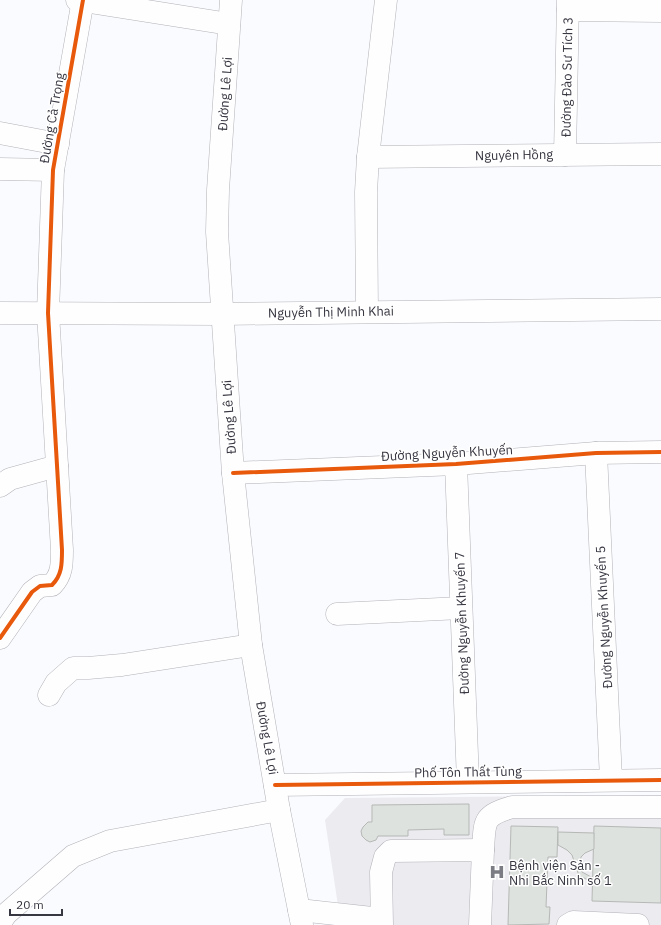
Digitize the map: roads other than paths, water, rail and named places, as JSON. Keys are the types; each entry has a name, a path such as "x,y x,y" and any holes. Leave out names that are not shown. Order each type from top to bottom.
{"street":[{"path":"81,0 229,24"},
{"name":"Đường Cả Trọng","path":"0,638 32,592 40,586 52,585 58,579 61,567 62,550 48,313 53,170 81,0"},
{"name":"Đường Lê Lợi","path":"231,0 216,232 221,314 233,473 251,645 279,810 300,918"},
{"path":"367,312 366,192 368,157 386,0"},
{"path":"568,5 661,11"},
{"name":"Đường Đào Sư Tích 3","path":"565,155 568,5"},
{"path":"0,133 58,144"},
{"name":"Nguyên Hồng","path":"368,157 661,154"},
{"path":"0,169 53,170"},
{"name":"Nguyễn Thị Minh Khai","path":"0,313 221,314 661,309"},
{"name":"Đường Nguyễn Khuyến","path":"233,473 456,464 596,453 661,452"},
{"name":"Đường Nguyễn Khuyến 5","path":"596,453 611,780"},
{"name":"Đường Nguyễn Khuyến 7","path":"456,464 468,782"},
{"path":"0,486 10,479 57,466"},
{"path":"337,614 461,608"},
{"path":"48,695 56,683 73,668 122,665 251,645"},
{"name":"Phố Tôn Thất Tùng","path":"275,785 661,780"},
{"path":"480,925 484,825 487,819 494,813 512,807 661,807"},
{"path":"0,924 6,914 74,856 110,841 279,810"},
{"path":"300,918 382,922 381,872 385,857 391,851 483,850"},
{"path":"568,925 573,922 638,925"}],"place":[{"name":"Bệnh viện Sản - Nhi Bắc Ninh số 1","path":"497,872"}]}
